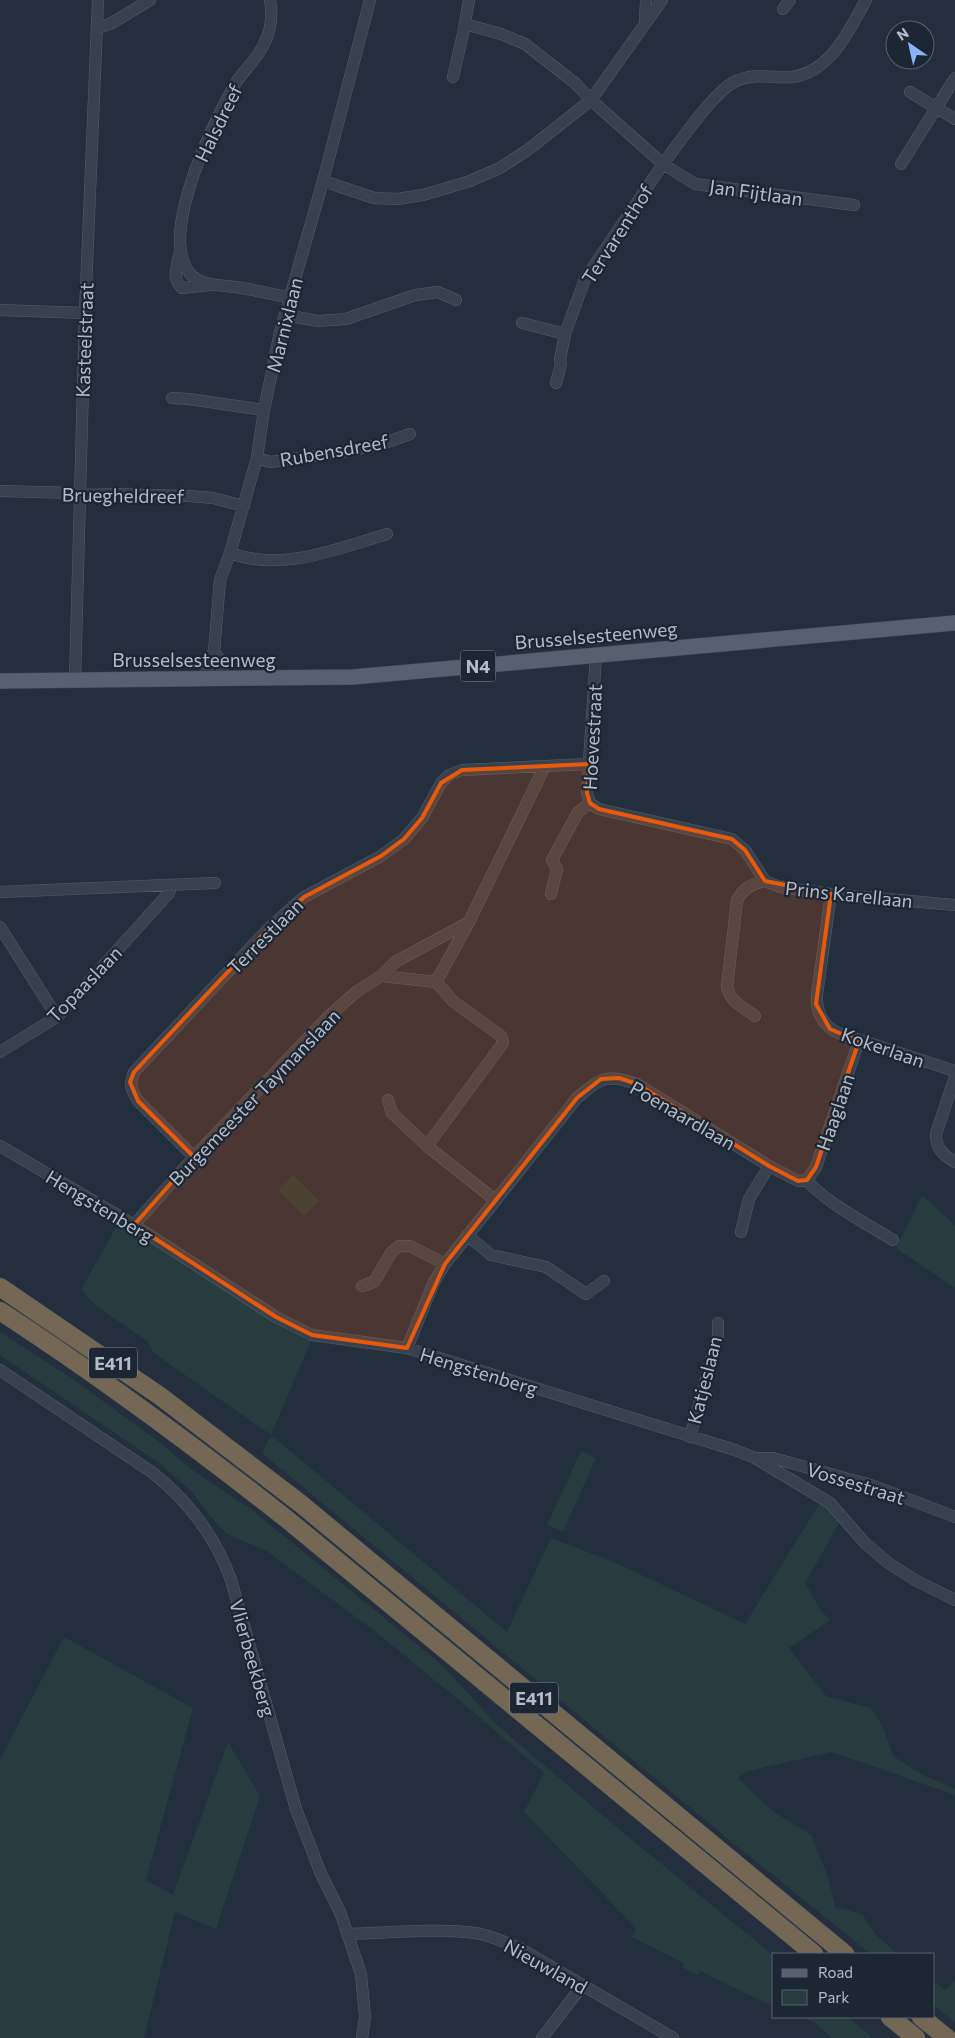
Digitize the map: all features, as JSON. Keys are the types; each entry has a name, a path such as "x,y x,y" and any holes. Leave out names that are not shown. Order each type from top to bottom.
{"highway":[{"name":"E411","path":"0,1287 160,1396 293,1498 844,1953"},
{"name":"E411","path":"0,1311 63,1352 209,1458 288,1520 813,1953"},
{"path":"891,2018 916,2038"},
{"path":"922,2018 947,2038"}],"main road":[{"name":"Brusselsesteenweg","path":"0,682 353,677 955,623"}],"street":[{"name":"Kasteelstraat","path":"75,680 84,313 98,0"},
{"path":"97,28 112,23 150,0"},
{"name":"Halsdreef","path":"270,0 271,24 264,46 238,80 215,120 193,174 181,225 180,253 185,269 197,279 210,285 241,288 291,298"},
{"name":"Marnixlaan","path":"205,679 209,658 214,652 220,580 230,553 257,458 264,410 285,315 323,180 370,0"},
{"path":"453,77 465,24 468,0"},
{"path":"645,21 646,0"},
{"path":"323,180 374,198 397,199 423,195 447,188 470,181 500,168 529,149 591,100 645,21 662,0"},
{"name":"Tervarenthof","path":"556,383 565,334 585,279 663,164 720,91 735,81 763,75 791,77 804,74 827,59 840,46 866,0"},
{"name":"Jan Fijtlaan","path":"465,24 501,34 525,44 575,83 591,100 663,164 695,184 854,205"},
{"path":"901,164 955,78"},
{"path":"910,92 955,119"},
{"path":"285,315 318,321 346,318 415,295 438,292 456,300"},
{"path":"0,310 84,313"},
{"path":"522,322 565,334"},
{"path":"172,398 189,398 264,410"},
{"name":"Rubensdreef","path":"257,458 270,462 330,454 379,445 410,434"},
{"name":"Bruegheldreef","path":"0,491 188,496 213,498 244,506"},
{"path":"230,553 246,559 286,560 321,555 387,534"},
{"name":"Marnixlaan","path":"214,652 222,662 222,680"},
{"name":"Hoevestraat","path":"551,894 557,870 552,860 578,812 590,803 587,793 596,655"},
{"name":"Terrestlaan","path":"194,1157 138,1101 131,1090 130,1082 134,1072 269,928 304,896 381,856 404,839 422,818 441,783 449,774 462,770 589,764"},
{"path":"436,982 468,922 545,766"},
{"name":"Prins Karellaan","path":"590,803 599,809 732,839 746,850 764,881 780,887 831,894 955,905"},
{"path":"755,1016 736,1004 730,997 727,987 737,900 742,890 752,884 764,881"},
{"path":"0,892 215,883"},
{"name":"Topaaslaan","path":"0,1052 57,1017 169,893 172,885"},
{"path":"146,886 159,904"},
{"name":"Kokerlaan","path":"831,894 816,1004 821,1018 830,1029 859,1041 955,1071"},
{"name":"Burgemeester Taymanslaan","path":"134,1225 194,1157 329,1016 356,992 381,976 395,962 468,922"},
{"path":"0,927 57,1017"},
{"path":"381,976 436,982 454,1002 501,1036 503,1043 428,1146"},
{"name":"Haaglaan","path":"807,1180 816,1167 859,1041"},
{"path":"955,1077 936,1134 936,1142 944,1156 955,1162"},
{"name":"Poenaardlaan","path":"407,1348 434,1282 445,1264 577,1098 601,1079 618,1078 637,1084 769,1166 798,1182 807,1180 812,1187 826,1197 893,1240"},
{"path":"388,1100 392,1114 495,1200"},
{"name":"Hengstenberg","path":"0,1146 134,1225 276,1317 312,1335 407,1348 755,1458 830,1503 870,1547 887,1562 916,1580 955,1600"},
{"path":"741,1232 749,1199 769,1166"},
{"path":"467,1235 491,1255 555,1271 586,1294 604,1281"},
{"path":"362,1286 374,1282 391,1253 399,1246 410,1246 445,1264"},
{"name":"Katjeslaan","path":"690,1437 718,1336 718,1323"},
{"name":"Vlierbeekberg","path":"0,1370 154,1473 182,1500 211,1538 231,1580 296,1809 321,1874 348,1934 361,1974 365,2017 362,2038"},
{"name":"Vossestraat","path":"755,1458 773,1458 874,1486 955,1517"},
{"name":"Nieuwland","path":"348,1934 453,1932 476,1933 497,1939 519,1948 673,2038"},
{"path":"542,2038 582,1986"}],"highlighted area":[{"path":"589,764 587,793 590,803 599,809 732,839 745,850 765,881 831,894 816,1004 830,1029 859,1041 816,1167 807,1180 798,1181 769,1166 637,1084 619,1078 601,1079 577,1098 445,1264 407,1348 312,1335 276,1317 134,1225 194,1157 138,1101 130,1082 134,1072 269,928 304,897 381,856 404,839 422,818 441,783 462,770"}],"green space":[{"path":"293,1175 319,1201 304,1216 278,1190"},
{"path":"922,1195 955,1225 955,1288 896,1248"},
{"path":"120,1220 312,1339 271,1435 153,1352 147,1341 95,1305 81,1290"},
{"path":"0,1332 70,1377 154,1438 191,1469 252,1510 442,1665 497,1725 626,1835 772,1954 772,2006 700,1971 698,1975 682,1967 684,1963 632,1937 636,1928 524,1812 544,1773 376,1632 267,1551 227,1534 191,1491 159,1463 0,1355"},
{"path":"271,1435 507,1632 551,1538 614,1562 745,1624 820,1503 841,1520 805,1583 820,1609 830,1620 789,1648 826,1696 871,1708 883,1727 893,1756 923,1775 955,1789 955,1795 832,1752 748,1771 738,1778 771,1810 811,1835 828,1877 835,1907 862,1914 876,1935 896,1953 870,1953 727,1838 262,1453"},
{"path":"581,1451 596,1458 563,1532 547,1525"},
{"path":"64,1637 193,1708 146,1880 173,1895 228,1742 260,1796 216,1929 175,1912 144,2038 0,2038 0,1759"},
{"path":"955,1981 955,2022 935,2006 935,1983 945,1990"},
{"path":"803,2018 849,2018 873,2038 832,2038 814,2022"}]}
